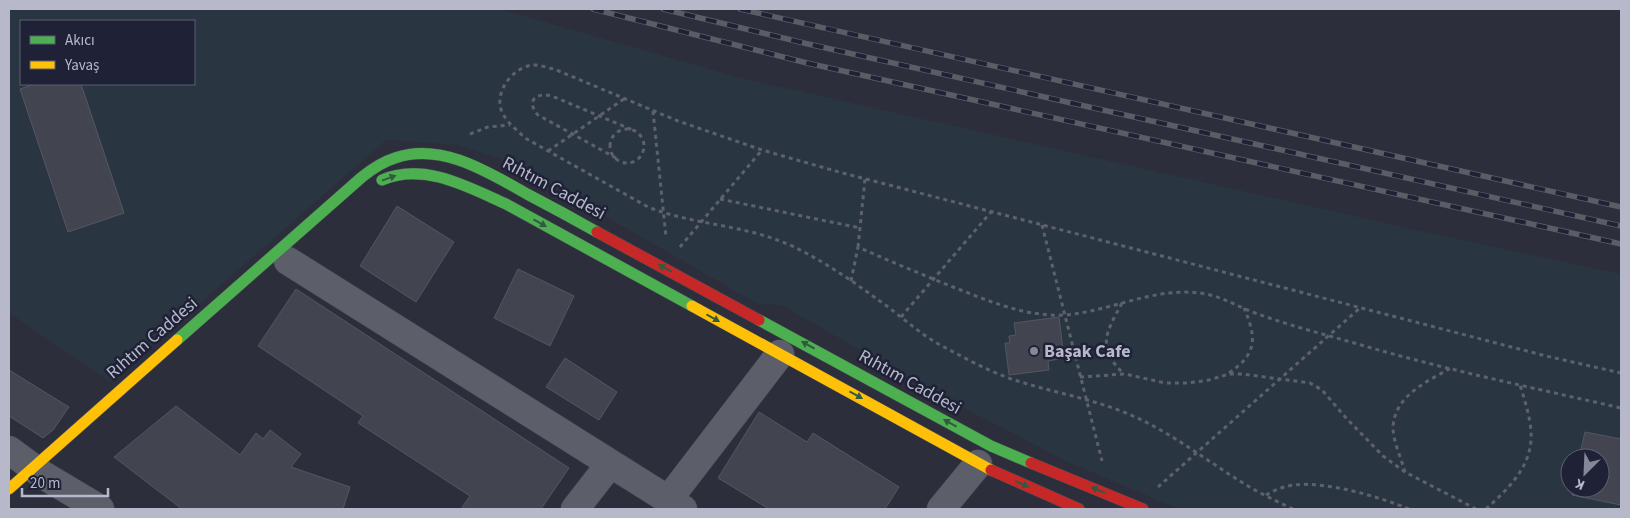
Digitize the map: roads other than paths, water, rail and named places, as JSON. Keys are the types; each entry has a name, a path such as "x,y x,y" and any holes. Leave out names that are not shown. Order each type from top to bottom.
{"main road":[{"name":"Rıhtım Caddesi","path":"9,489 40,473 362,177 384,162 401,156 426,154 452,158 476,166 991,446 1143,509"},
{"name":"Rıhtım Caddesi","path":"375,184 388,176 409,173 441,178 469,187 506,204 978,464 1079,509"}],"street":[{"path":"288,261 675,505 780,354"},
{"path":"9,450 40,473 100,509"},
{"path":"575,509 610,464"},
{"path":"941,509 978,464"}],"railway":[{"path":"593,9 807,63 1621,244"},
{"path":"663,9 808,44 1621,226"},
{"path":"740,9 1621,207"}],"place":[{"name":"Başak Cafe","path":"1034,351"}]}
